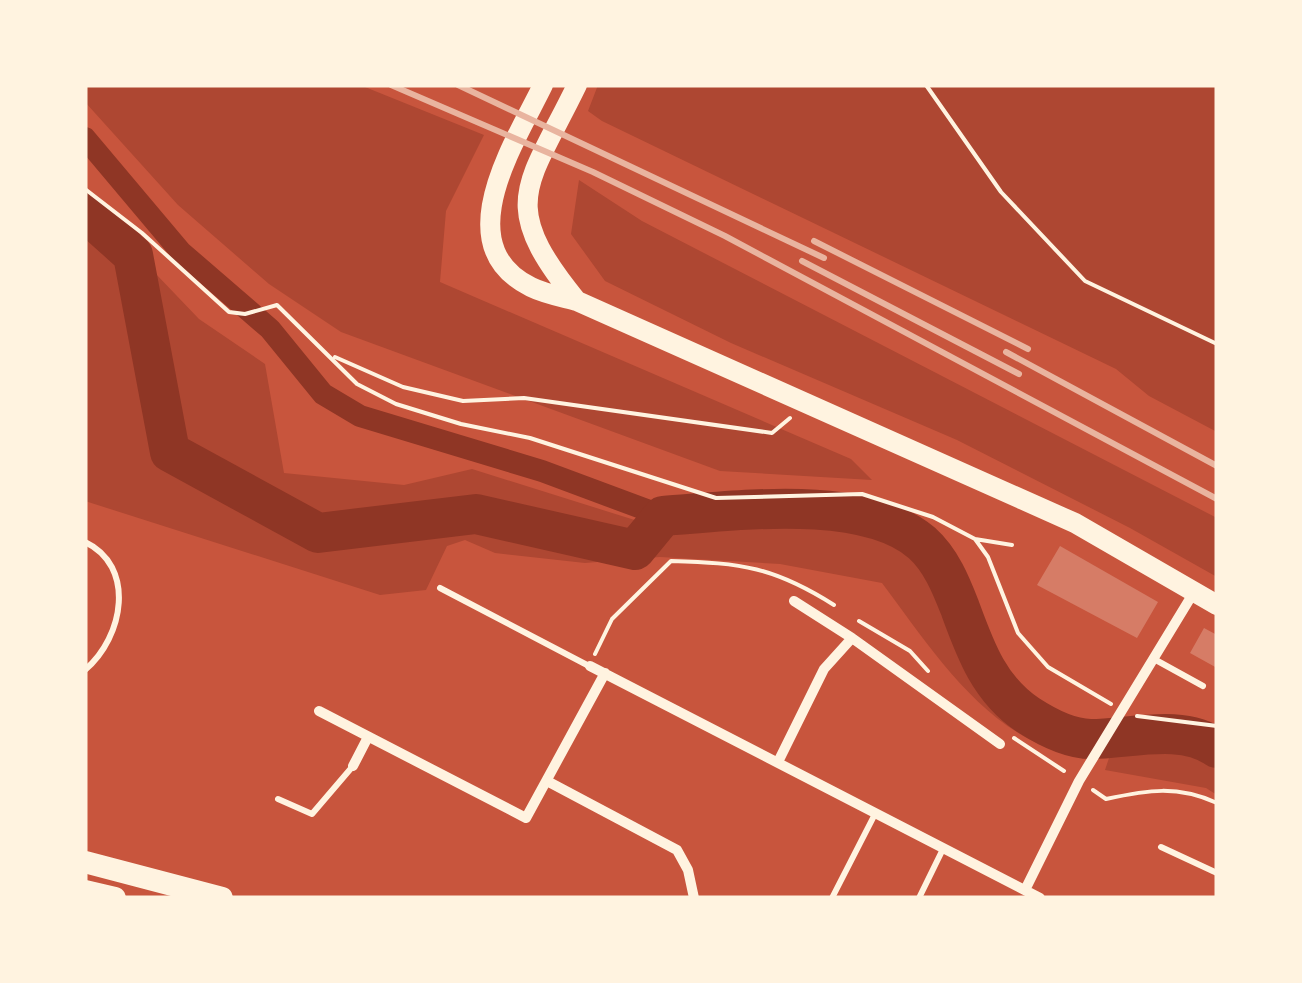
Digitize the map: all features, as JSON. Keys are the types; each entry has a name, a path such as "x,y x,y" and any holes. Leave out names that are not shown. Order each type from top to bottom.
{"highway":[{"path":"85,862 222,898"},
{"path":"85,892 115,898"}],"main road":[{"path":"544,85 498,179 490,216 498,254 520,280 1075,523 1217,605"},
{"path":"577,85 528,193 528,230 536,249 577,302"}],"street":[{"path":"1025,890 1089,763 1194,592"},
{"path":"794,601 1000,744"},
{"path":"778,762 824,670 852,638"},
{"path":"590,666 1040,898"},
{"path":"319,711 526,818 606,673"},
{"path":"353,766 368,736"},
{"path":"547,781 667,842 684,860 694,898"}],"lane":[{"path":"85,542 107,554 120,586 112,628 85,670"},
{"path":"440,588 590,666"},
{"path":"1153,658 1202,686"},
{"path":"278,799 312,814 353,766"},
{"path":"832,898 876,813"},
{"path":"1162,847 1217,872"},
{"path":"919,898 944,848"}],"path":[{"path":"926,85 1000,192 1084,280 1217,344"},
{"path":"85,189 142,233 228,312 244,314 277,305 357,384 396,404 530,438 716,498 862,494 933,517 976,539 1012,545"},
{"path":"330,356 403,387 463,401 524,398 772,433 805,405"},
{"path":"976,539 988,557 1018,633 1048,666 1122,710"},
{"path":"1134,716 1217,726"}],"shaded area":[{"path":"85,85 360,85 484,135 446,211 440,282 851,459 872,480 720,471 341,332 269,284 178,205 85,102"},
{"path":"598,85 1217,85 1217,432 1149,396 1116,369 602,121 588,111"},
{"path":"579,180 642,221 1217,518 1217,577 957,440 731,343 605,281 571,234"},
{"path":"85,211 132,249 199,319 265,364 284,473 404,485 472,469 641,522 783,521 878,532 929,571 960,648 1002,710 1077,746 1075,755 1044,746 989,711 942,662 882,583 780,564 660,557 585,563 495,553 465,540 447,546 426,590 380,595 85,501"},
{"path":"1160,743 1206,751 1217,760 1217,795 1206,788 1105,770 1112,749"}],"building":[{"path":"1060,546 1158,602 1137,638 1037,585"},
{"path":"1204,628 1217,635 1217,668 1190,653"}],"waterway":[{"path":"85,138 181,252 270,329 323,394 360,416 542,471 663,516"},
{"path":"85,212 133,255 170,452 318,533 476,514 635,550 663,516 798,509 867,517 897,527 929,550 949,582 993,681 1028,715 1074,737 1172,734 1203,740 1217,748"}],"railway":[{"path":"391,85 593,172 725,236 1217,499"},
{"path":"458,85 824,258"},
{"path":"814,241 1028,349"},
{"path":"802,261 1019,374"},
{"path":"1006,352 1217,466"}]}
